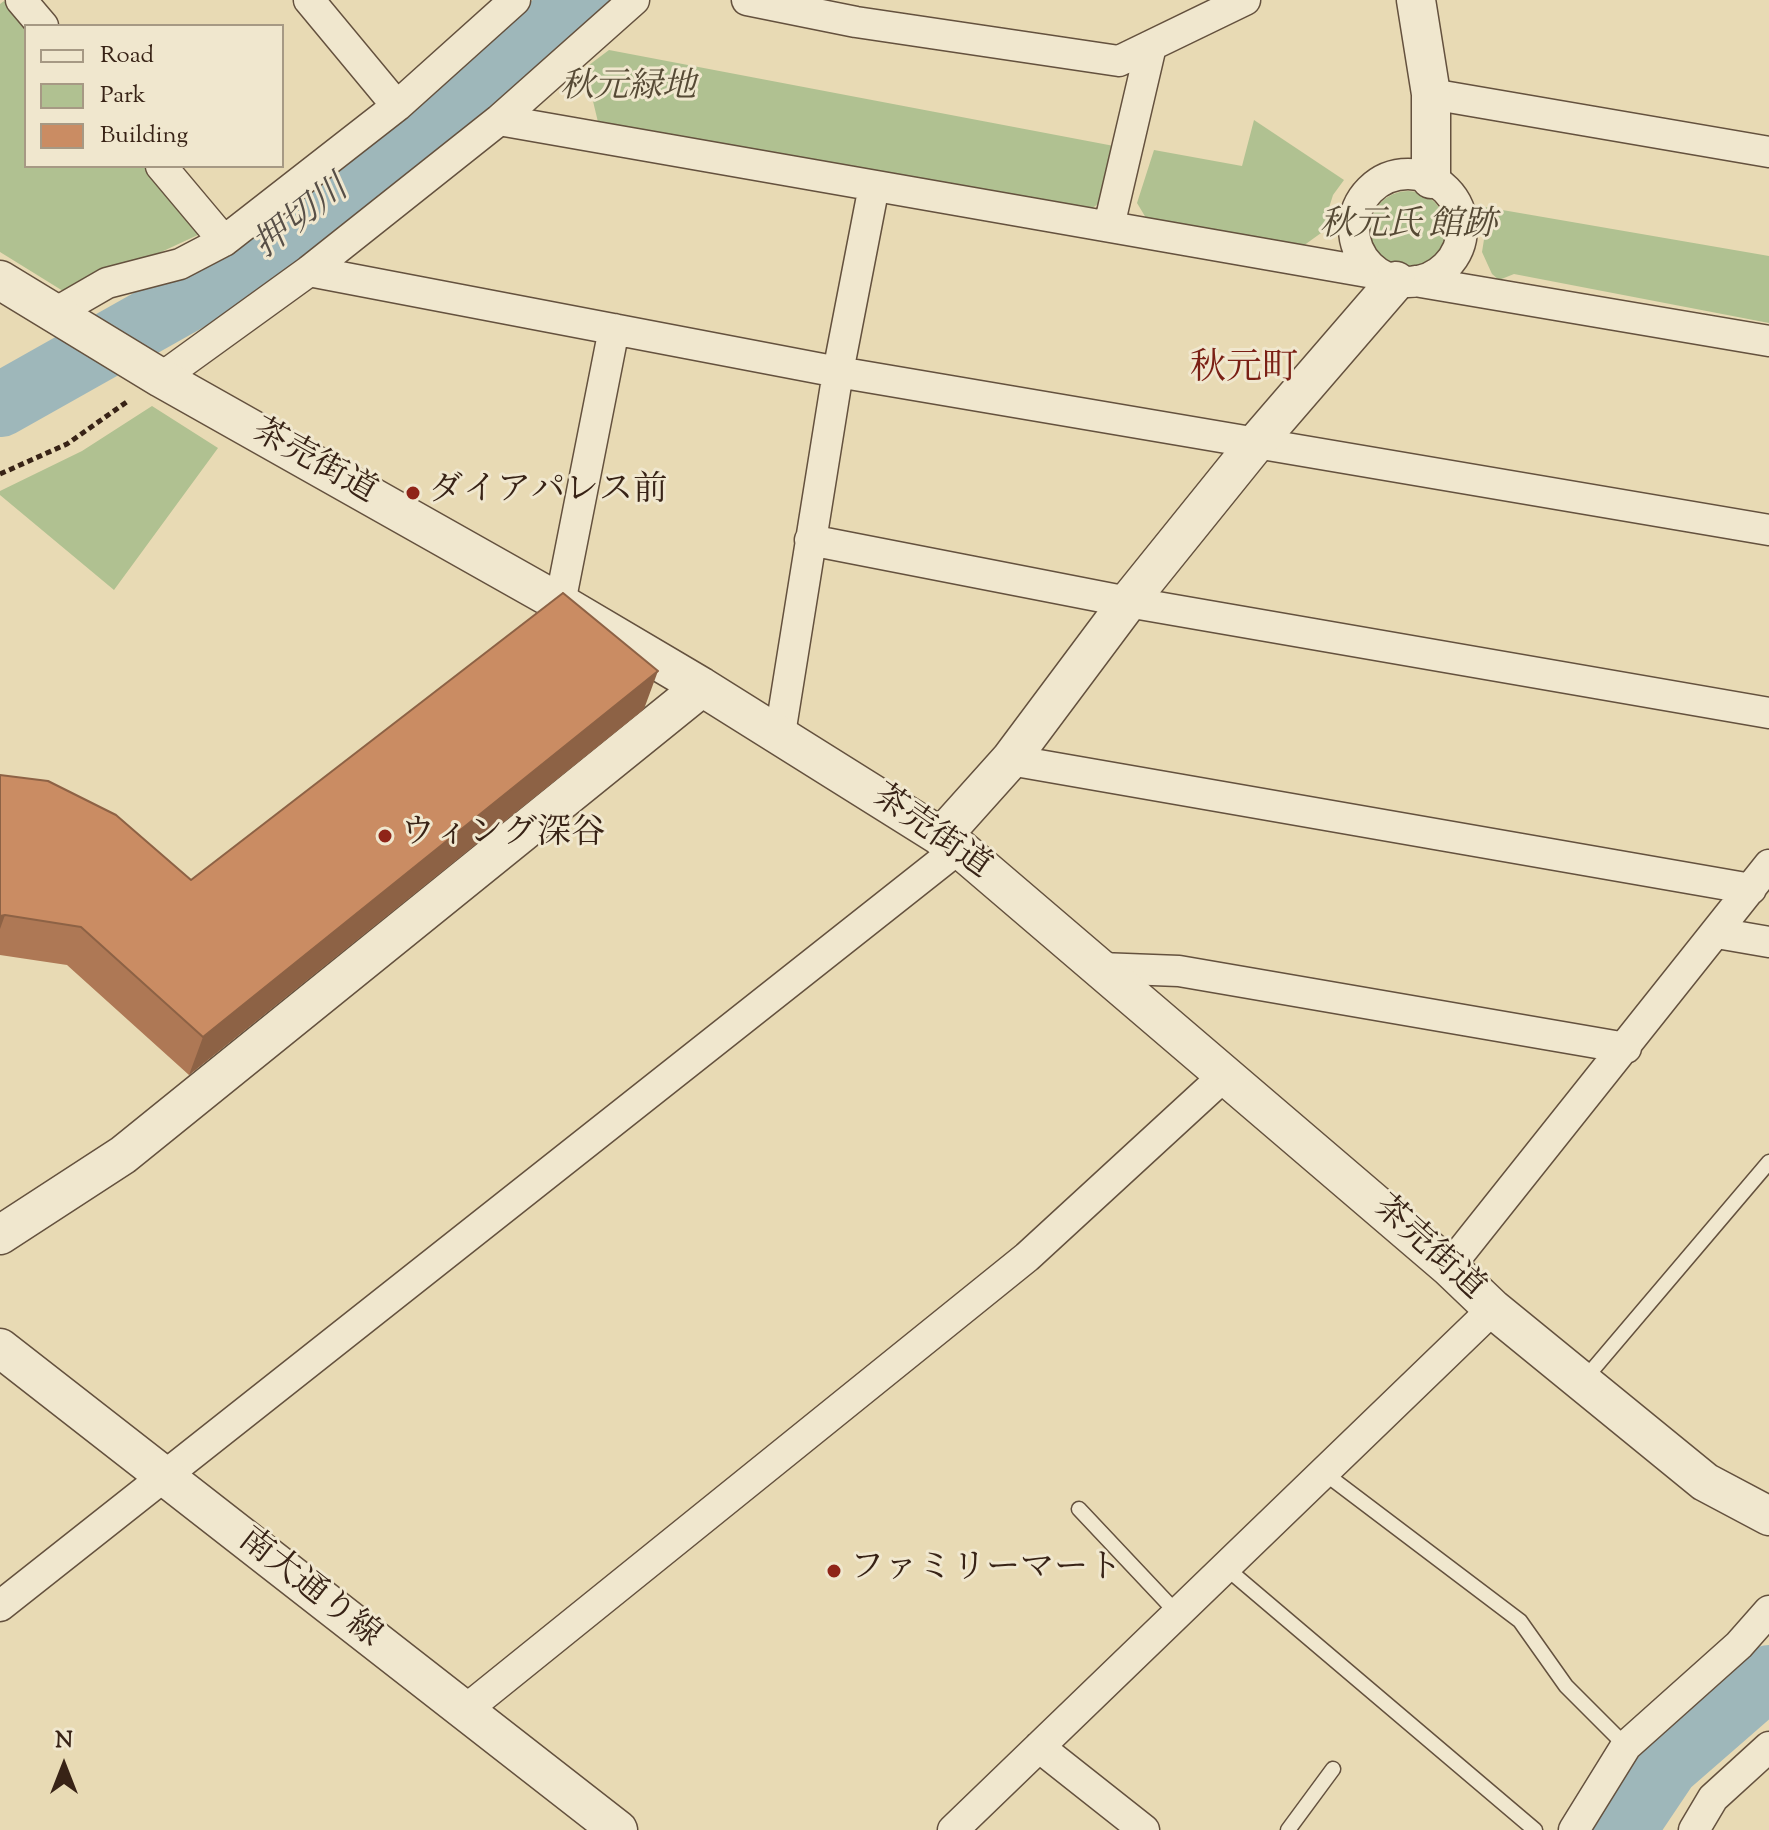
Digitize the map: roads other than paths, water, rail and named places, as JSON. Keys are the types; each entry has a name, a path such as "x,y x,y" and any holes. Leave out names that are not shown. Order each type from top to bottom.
{"street":[{"path":"21,0 41,24"},
{"path":"309,0 397,106"},
{"path":"64,319 107,283 180,264 224,241 397,106 515,0"},
{"path":"151,372 309,271 499,120 634,0"},
{"path":"747,0 856,22 1119,61 1245,0"},
{"path":"856,22 880,0"},
{"path":"1416,0 1431,94 1431,179"},
{"path":"1109,226 1151,46"},
{"path":"1431,94 1769,152"},
{"path":"499,120 1396,279 1769,341"},
{"path":"163,168 224,241"},
{"path":"1396,174 1415,174 1431,179 1445,189 1456,203 1462,219 1462,236 1456,253 1432,277 1396,279 1365,261 1356,246 1356,210 1365,193 1379,181 1396,174"},
{"path":"780,734 838,372 874,186"},
{"path":"309,271 838,372 1769,530"},
{"path":"0,1606 950,843 1128,602 1257,442 1396,279"},
{"name":"茶売街道","path":"0,280 151,372 560,603 702,687 950,843 1100,968 1582,1383 1705,1482 1769,1516"},
{"path":"560,603 614,329"},
{"path":"810,540 1128,602 1769,713"},
{"path":"0,1235 123,1155 702,687"},
{"path":"1010,760 1760,877 1449,1267"},
{"path":"1717,933 1769,942"},
{"path":"1100,968 1179,971 1626,1048"},
{"path":"463,1712 1027,1257 1225,1075"},
{"path":"953,1830 1493,1309"},
{"name":"南大通り線","path":"0,1348 618,1830"},
{"path":"1574,1830 1626,1746 1739,1645 1769,1611"},
{"path":"1039,1747 1144,1830"},
{"path":"1694,1830 1713,1798 1769,1747"}],"lane":[{"path":"1582,1383 1769,1162"},
{"path":"1323,1472 1520,1621 1566,1686 1626,1746"},
{"path":"1079,1509 1177,1613"},
{"path":"1225,1567 1535,1830"},
{"path":"1288,1830 1333,1769"}],"waterway":[{"name":"押切川","path":"0,405 238,271 582,0"},
{"path":"1624,1830 1667,1766 1769,1677"}],"place":[{"name":"ダイアパレス前","path":"413,493"},
{"name":"ウィング深谷","path":"385,836"},
{"name":"ファミリーマート","path":"834,1571"}],"district":[{"name":"秋元町","path":"1244,372"}],"park label":[{"name":"秋元緑地","path":"628,90"},
{"name":"秋元氏 館跡","path":"1408,228"}]}
